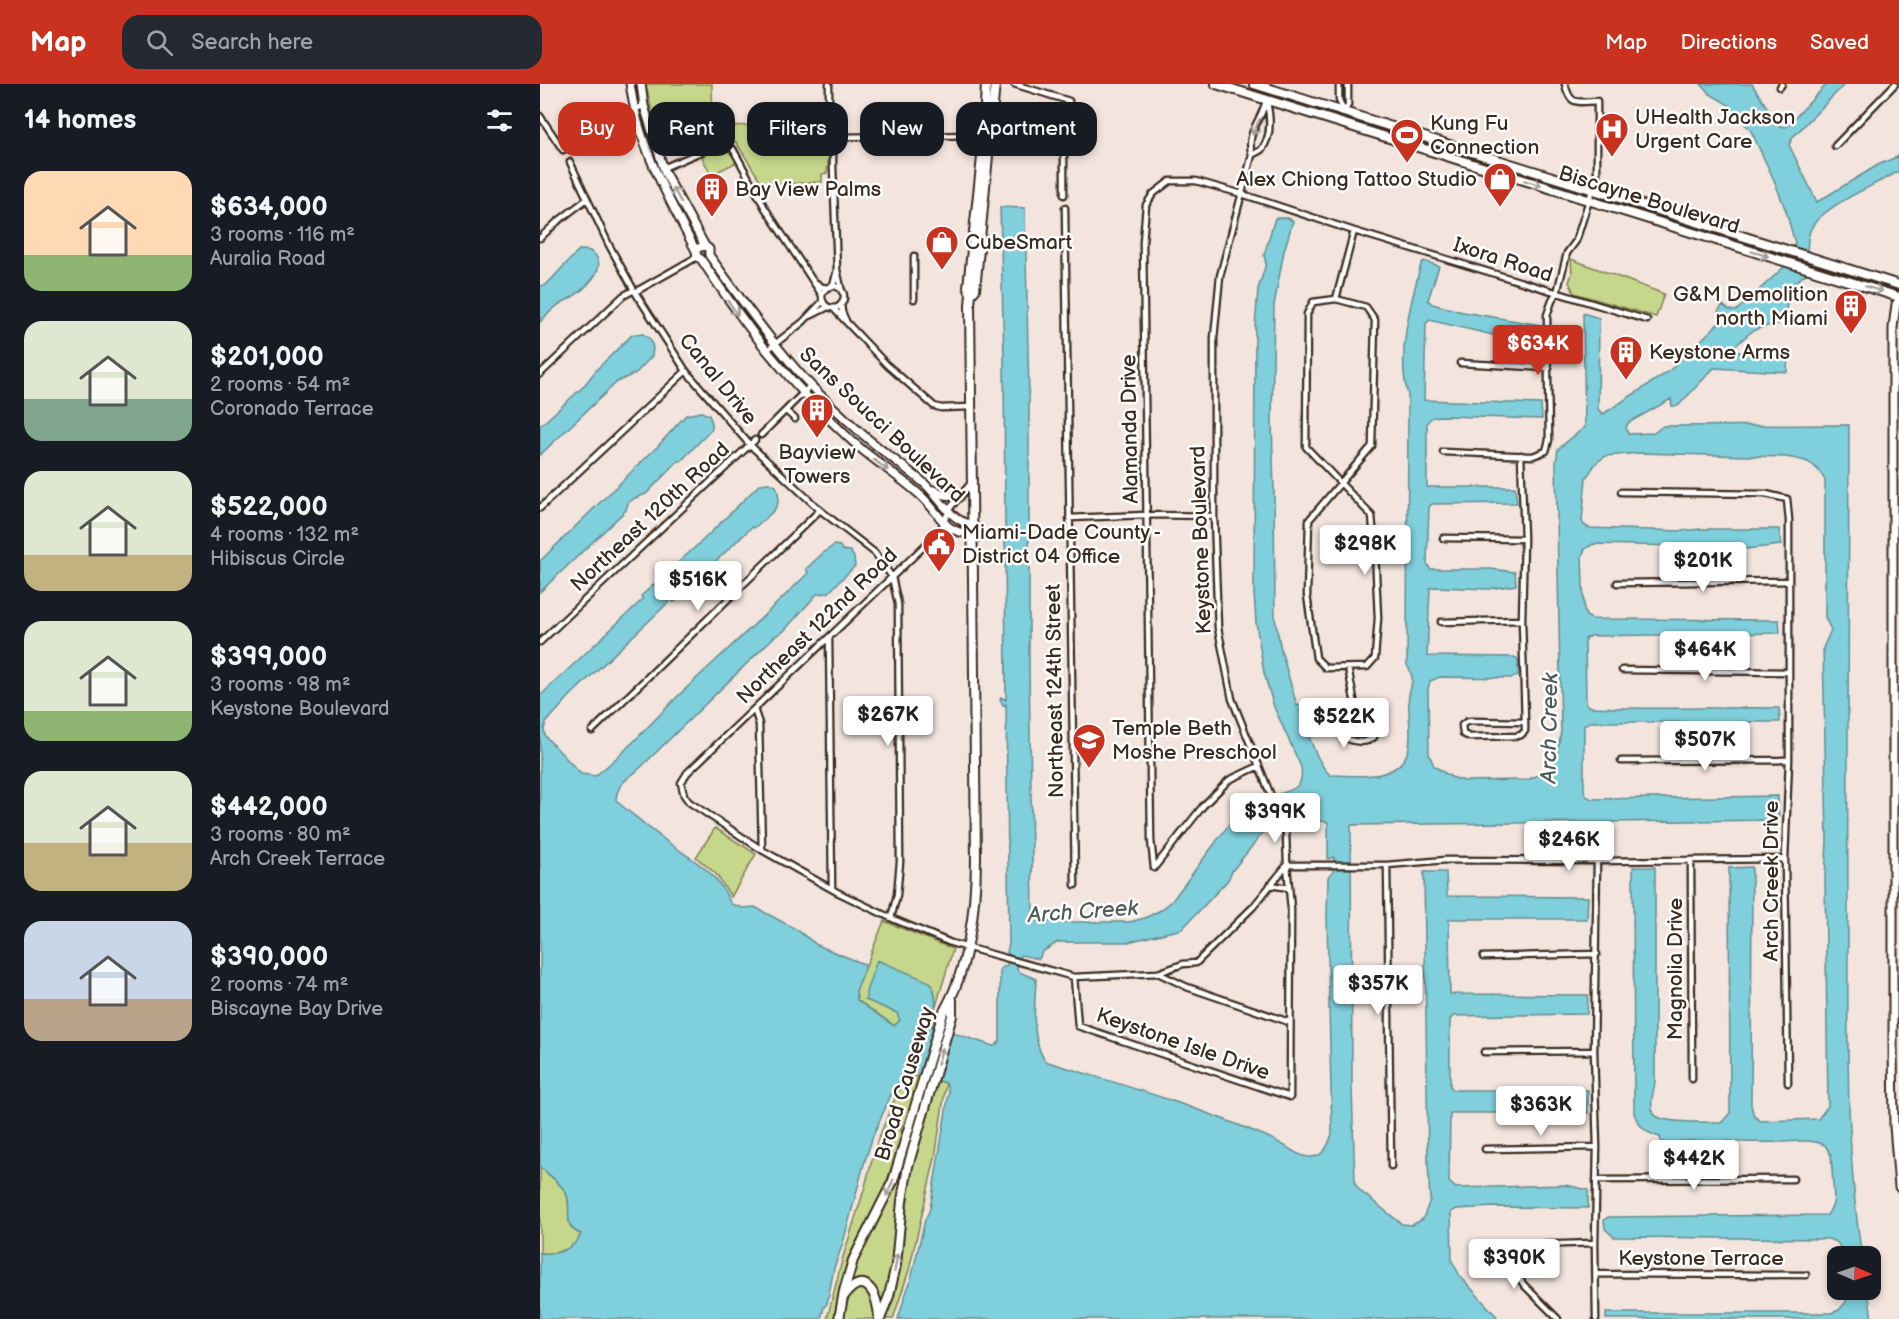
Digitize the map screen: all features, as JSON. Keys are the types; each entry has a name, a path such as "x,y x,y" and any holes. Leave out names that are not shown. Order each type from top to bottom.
{"main road":[{"path":"985,102 986,84"},
{"name":"Biscayne Boulevard","path":"1216,84 1899,299"},
{"name":"Biscayne Boulevard","path":"1254,84 1899,285"},
{"path":"980,205 985,196 995,85"},
{"path":"1317,116 1338,116 1344,112"},
{"path":"1348,125 1350,122 1372,120"},
{"path":"980,205 978,185 981,156"},
{"path":"978,185 985,196"},
{"name":"Broad Causeway","path":"879,1319 896,1265 906,1175 944,1025 943,1013 952,998 974,912 976,885 971,294 968,287 980,205"},
{"name":"Broad Causeway","path":"839,1319 853,1260 883,1205 927,1085"},
{"path":"842,1299 855,1286 869,1287 875,1296 879,1319"}],"street":[{"name":"Sans Soucci Boulevard","path":"630,84 633,102"},
{"path":"540,374 623,296 698,256 707,258 710,255 709,249 705,246 663,167 644,106 641,84"},
{"path":"829,84 829,102"},
{"path":"1014,84 1069,101 1069,115 1064,131 1064,195"},
{"path":"1339,84 1339,100 1344,112"},
{"path":"1344,112 1348,105 1348,84"},
{"path":"1565,84 1568,96 1572,100 1578,102 1597,100 1597,175 1576,241 1567,254 1557,293 1647,320"},
{"path":"1835,146 1895,84"},
{"path":"1265,86 1266,100"},
{"name":"Keystone Boulevard","path":"1266,100 1264,111 1252,134 1249,146 1252,155 1220,276 1214,338 1214,516 1218,628 1232,699 1286,833 1291,909 1290,1097"},
{"name":"Keystone Boulevard","path":"1252,155 1261,150 1267,139 1269,112 1266,100"},
{"path":"636,108 644,106"},
{"path":"540,116 558,143"},
{"name":"Sans Soucci Boulevard","path":"636,117 642,141 655,171 698,256 766,351 803,393 880,465 922,496 954,531 972,534"},
{"path":"846,321 842,312 843,298 837,270 834,141 837,137 956,135"},
{"path":"655,171 720,145 734,149 765,208 822,298 831,308 887,366 934,406 941,408 971,407"},
{"name":"Canal Drive","path":"570,162 634,291 686,371 750,445 820,510 875,553 892,577"},
{"name":"Alamanda Drive","path":"1242,194 1196,181 1170,181 1153,195 1146,205 1143,242 1151,840 1154,868 1203,806 1229,780 1259,766"},
{"name":"Ixora Road","path":"1242,194 1557,293 1547,315 1549,440 1546,451 1533,456 1521,456"},
{"path":"540,238 587,199"},
{"name":"Northeast 124th Street","path":"1065,208 1075,885"},
{"path":"1336,299 1354,231"},
{"path":"698,256 699,246 705,246"},
{"name":"Sans Soucci Boulevard","path":"710,255 775,344 811,385 862,434 924,483 949,511 962,522 972,524"},
{"path":"914,256 914,299"},
{"path":"766,351 810,316 834,282 837,270"},
{"path":"812,280 822,287 837,287 842,291"},
{"path":"1336,299 1313,302 1307,314 1306,447 1341,484 1372,516 1378,618 1375,658 1368,667 1326,668 1316,658 1307,596 1309,520 1341,484 1372,446 1375,320 1366,307 1336,299"},
{"path":"1899,299 1893,320 1896,610 1894,1126 1899,1187"},
{"path":"810,316 841,304"},
{"path":"1460,363 1549,368"},
{"path":"540,508 686,371"},
{"path":"761,435 811,385"},
{"path":"786,411 795,419"},
{"name":"Northeast 120th Road","path":"540,642 756,440"},
{"path":"1443,452 1521,456 1524,539 1522,620 1525,722 1525,731 1516,736 1470,737 1463,734 1462,730 1462,725 1471,721 1525,722"},
{"name":"Northeast 122nd Road","path":"762,850 689,802 682,788 684,776 940,531 949,511 972,482"},
{"path":"924,483 945,495 959,497"},
{"name":"Arch Creek Drive","path":"1621,492 1766,494 1787,499 1789,520 1789,760 1785,859 1788,1083"},
{"path":"592,731 820,510"},
{"path":"1069,518 1147,515 1214,516"},
{"path":"1443,538 1524,539"},
{"path":"891,918 897,895 900,862 898,604 892,577"},
{"path":"1617,583 1788,581"},
{"path":"1441,622 1522,620"},
{"path":"829,637 832,889"},
{"path":"1348,668 1358,720"},
{"path":"1622,670 1788,672"},
{"path":"754,709 759,724 762,850 832,889 891,918 966,949 1074,977 1158,973 1183,964 1196,963 1253,907 1287,866 1387,866 1446,860 1785,859"},
{"path":"1358,720 1373,726 1374,737 1369,741 1355,742 1348,739 1346,732 1349,725 1358,720"},
{"path":"1621,761 1789,760"},
{"name":"Magnolia Drive","path":"1691,860 1692,1079"},
{"path":"1596,1319 1597,1147 1594,1051 1597,861"},
{"path":"1387,866 1391,1166"},
{"path":"1270,885 1289,888"},
{"path":"1484,957 1597,954"},
{"path":"1158,973 1186,987 1289,1022"},
{"name":"Keystone Isle Drive","path":"1074,977 1078,1026 1290,1097"},
{"path":"1484,1052 1594,1051"},
{"path":"1485,1149 1597,1147"},
{"path":"1596,1180 1793,1179"},
{"path":"1558,1319 1524,1285 1504,1256 1504,1246 1595,1243"},
{"name":"Keystone Terrace","path":"1596,1274 1806,1275"}],"green space":[{"path":"646,84 712,84 712,102 650,102"},
{"path":"747,125 747,156 829,156 827,173 822,174 822,182 763,185 736,142 735,126"},
{"path":"734,156 737,162 711,175 702,157"},
{"path":"1571,259 1664,294 1656,317 1574,293 1569,282 1572,274"},
{"path":"715,828 756,854 731,897 716,874 696,857"},
{"path":"884,921 953,949 936,1006 934,990 866,1000 897,1013 900,1020 895,1026 857,1000 856,991"},
{"path":"919,1076 905,1125 902,1125 900,1130 904,1131 883,1192 848,1260 834,1319 827,1319 877,1142 898,1091 912,1077"},
{"path":"938,1081 946,1083 935,1158 909,1270 893,1319 885,1319 901,1264 912,1169"},
{"path":"925,1085 928,1085 903,1171 892,1261 881,1307 873,1287 849,1287 856,1262 895,1184"},
{"path":"540,1167 565,1191 569,1203 569,1221 574,1231 581,1234 569,1248 558,1252 540,1253"},
{"path":"860,1287 871,1292 876,1310 874,1319 842,1319 851,1292"}],"water":[{"path":"1701,84 1752,84 1779,126 1786,127 1827,84 1845,84 1793,137 1789,145 1817,202 1878,165 1899,156 1899,171 1849,197 1824,213 1815,222 1810,231 1807,246 1806,274 1795,282 1784,314 1782,313 1778,324 1751,332 1730,352 1788,352 1787,372 1714,368 1678,406 1672,406 1671,399 1628,423 1626,428 1628,434 1654,433 1663,426 1849,425 1848,1050 1850,1133 1861,1246 1839,1246 1837,1242 1828,1239 1614,1237 1605,1229 1604,1220 1608,1217 1827,1215 1834,1199 1831,1155 1825,1145 1802,1141 1666,1143 1661,1142 1660,1137 1644,1129 1634,1113 1633,867 1655,867 1655,1082 1652,1103 1655,1115 1676,1121 1722,1122 1730,1113 1729,868 1752,867 1751,1105 1754,1116 1761,1121 1818,1119 1828,1106 1825,878 1827,841 1823,648 1831,630 1825,617 1825,480 1813,465 1799,459 1639,453 1606,456 1596,463 1586,478 1582,521 1584,525 1589,528 1681,531 1779,529 1781,545 1746,549 1712,544 1678,546 1593,544 1585,549 1582,556 1586,616 1592,619 1779,620 1780,633 1590,636 1585,639 1586,704 1591,707 1615,708 1779,708 1780,722 1589,722 1584,725 1584,790 1586,796 1592,799 1778,796 1779,820 1351,825 1352,1088 1355,1184 1359,1190 1402,1224 1412,1225 1423,1219 1430,1200 1424,872 1446,872 1447,896 1588,897 1587,919 1449,919 1450,994 1588,995 1587,1014 1453,1016 1450,1020 1450,1086 1453,1090 1588,1090 1588,1113 1450,1113 1449,1182 1456,1188 1566,1185 1588,1190 1588,1208 1495,1207 1457,1209 1451,1212 1452,1261 1460,1276 1499,1319 898,1319 930,1209 949,1092 946,1083 915,1073 906,1076 894,1088 873,1136 821,1319 540,1319 540,1253 552,1253 569,1248 581,1234 574,1231 569,1221 569,1203 565,1191 540,1167 540,696 643,599 641,596 760,484 769,483 776,486 777,505 770,515 754,528 752,527 716,561 701,569 695,581 674,602 671,600 570,696 546,723 545,736 581,774 595,776 792,589 808,573 806,569 822,554 834,545 840,546 842,550 850,551 854,557 855,566 828,593 817,594 783,632 775,636 626,780 618,790 616,800 654,832 711,874 731,904 743,908 755,907 797,930 817,945 866,965 856,991 857,1000 894,1026 900,1020 897,1013 866,1000 866,992 877,960 930,982 935,998 932,1026 993,1046 1000,1041 1000,969 1007,965 1010,956 1007,952 1009,944 1006,704 1003,705 1000,700 1001,697 1006,700 1004,358 1000,207 1025,208 1029,397 1029,671 1033,916 1038,922 1129,922 1145,918 1172,901 1230,823 1264,799 1274,819 1232,871 1228,880 1182,929 1128,942 1058,942 1042,952 1039,959 1021,955 1017,969 1036,979 1034,1021 1040,1052 1045,1061 1221,1118 1270,1138 1301,1155 1313,1157 1324,1151 1332,1134 1327,916 1328,877 1333,872 1334,857 1328,859 1328,822 1296,816 1289,813 1280,802 1279,794 1298,786 1302,773 1274,707 1264,673 1254,593 1255,327 1258,289 1266,264 1264,255 1275,218 1288,218 1293,221 1284,251 1274,305 1272,422 1275,618 1281,650 1297,706 1307,702 1310,707 1300,711 1316,754 1330,775 1363,776 1385,773 1403,761 1409,746 1409,698 1412,680 1407,665 1408,395 1404,346 1421,264 1424,261 1439,266 1428,300 1432,304 1463,312 1540,325 1539,341 1493,335 1429,320 1426,324 1424,400 1541,404 1542,419 1437,416 1427,423 1427,487 1515,487 1517,503 1432,504 1429,507 1427,563 1430,569 1491,569 1515,572 1516,585 1489,589 1430,588 1427,656 1514,657 1518,659 1518,676 1512,678 1440,677 1430,681 1428,689 1429,754 1434,766 1451,777 1465,781 1527,780 1550,768 1556,757 1561,732 1556,463 1558,449 1585,427 1583,313 1599,318 1598,409 1603,414 1668,372 1724,318 1724,315 1718,311 1723,305 1729,310 1736,311 1784,267 1795,243 1774,180 1751,131 1729,105 1710,94"},
{"path":"579,250 590,251 594,254 598,260 596,273 587,286 558,305 540,322 540,286 546,285"},
{"path":"643,334 650,339 653,347 652,356 636,373 617,382 540,455 540,426 583,387 597,369 632,335"},
{"path":"701,412 709,415 712,429 646,494 628,503 626,510 540,592 540,561 657,447 686,415"},
{"path":"1846,1300 1869,1300 1872,1319 1606,1319 1606,1313 1831,1313 1839,1310"}],"place":[{"name":"UHealth Jackson Urgent Care","path":"1612,158"},
{"name":"Kung Fu Connection","path":"1407,164"},
{"name":"Alex Chiong Tattoo Studio","path":"1500,208"},
{"name":"Bay View Palms","path":"712,218"},
{"name":"CubeSmart","path":"942,271"},
{"name":"G&M Demolition north Miami","path":"1851,335"},
{"name":"Keystone Arms","path":"1626,381"},
{"name":"Bayview Towers","path":"817,439"},
{"name":"Miami-Dade County - District 04 Office","path":"939,573"},
{"name":"Temple Beth Moshe Preschool","path":"1089,769"}],"water label":[{"name":"Arch Creek","path":"1550,728"},
{"name":"Arch Creek","path":"1083,912"}]}
